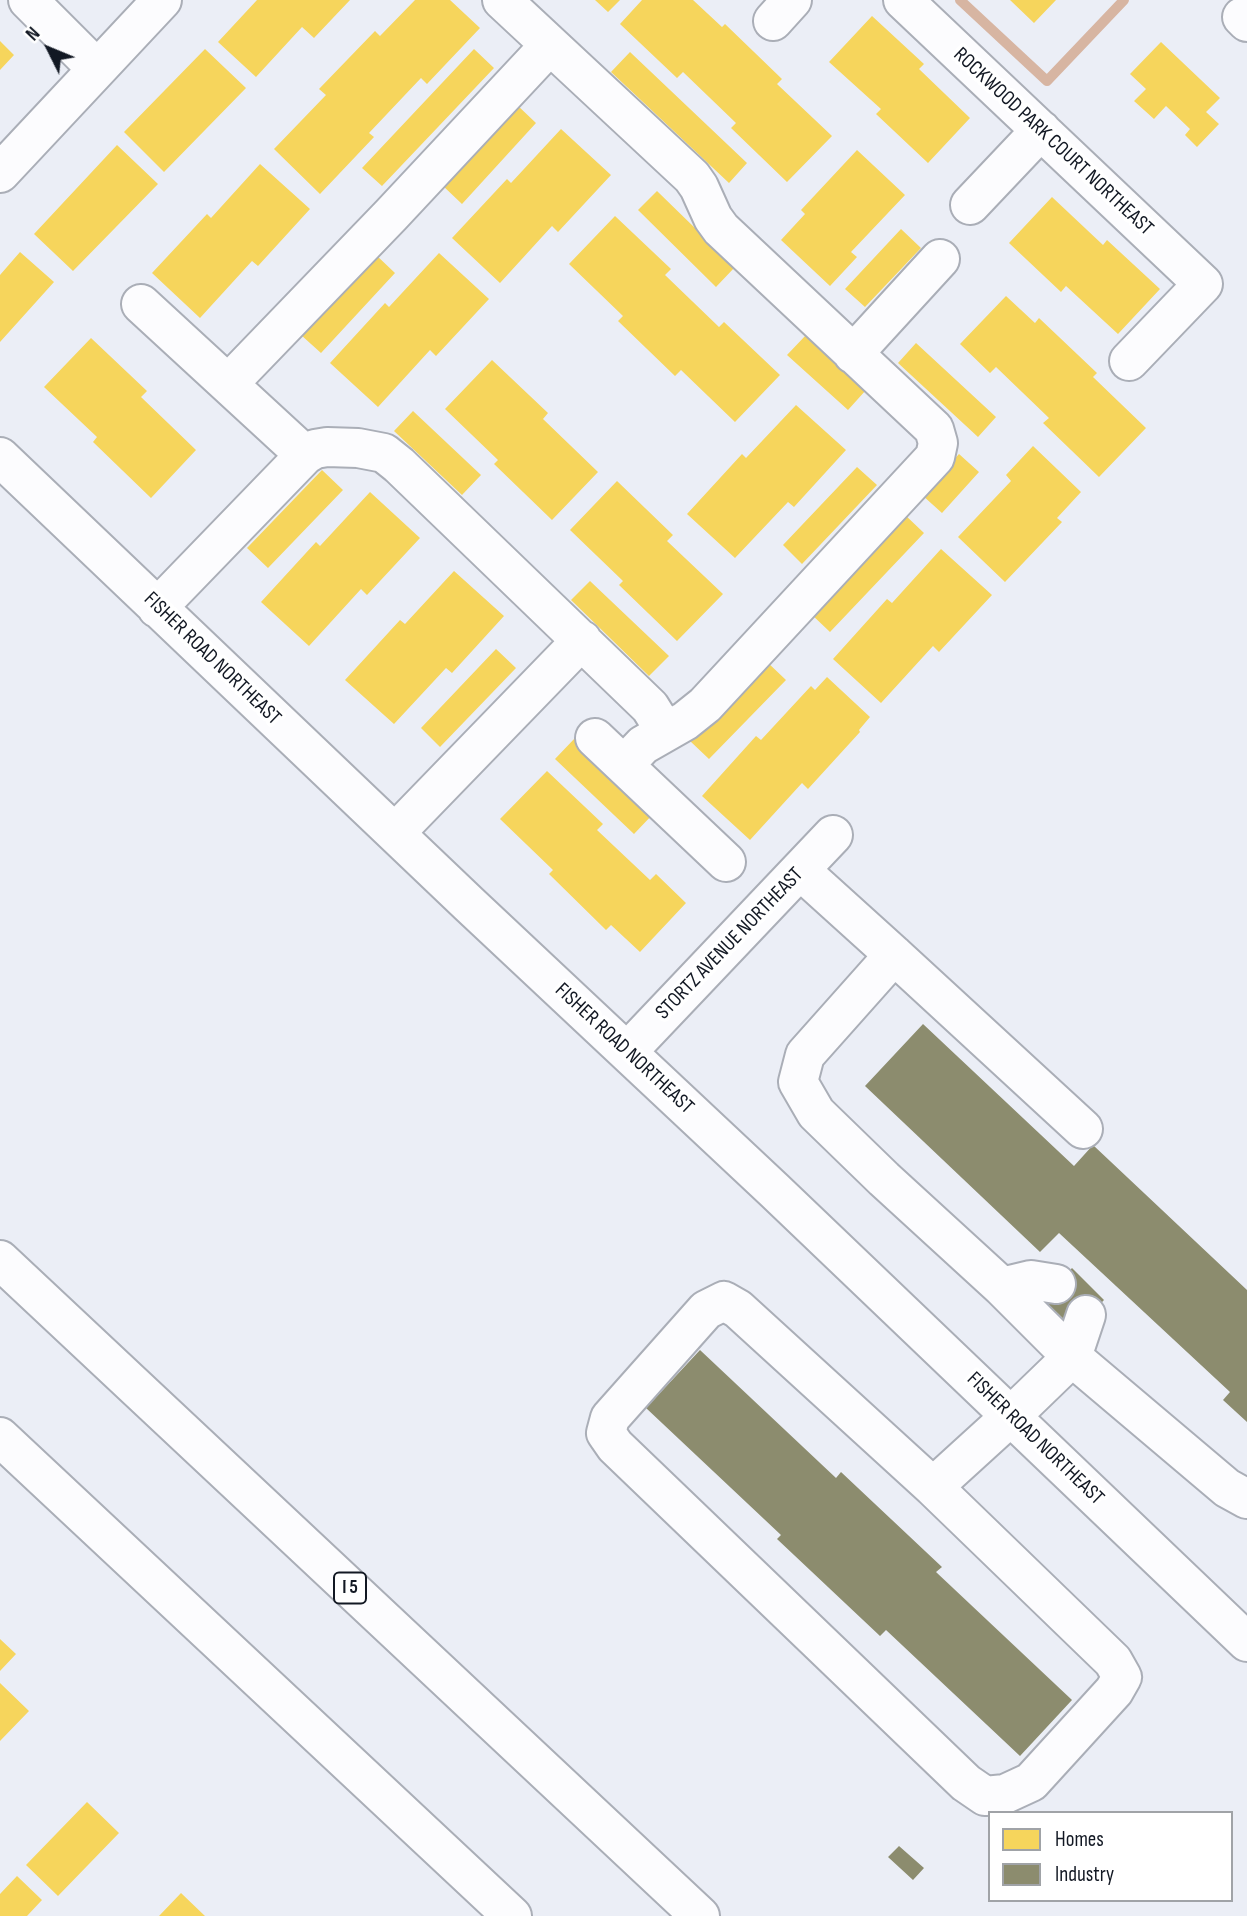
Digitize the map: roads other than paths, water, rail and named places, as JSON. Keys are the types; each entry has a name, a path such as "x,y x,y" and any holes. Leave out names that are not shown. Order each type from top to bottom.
{"main road":[{"path":"28,0 97,69"},
{"path":"502,0 692,177 713,218 722,229 934,429 938,443 934,457 705,705 685,721 642,744 624,765"},
{"name":"ROCKWOOD PARK COURT NORTHEAST","path":"903,0 1203,284 1129,361"},
{"path":"0,173 159,1"},
{"path":"228,384 550,46"},
{"path":"970,205 1041,130"},
{"path":"853,354 940,259"},
{"path":"141,304 305,455"},
{"path":"157,608 305,455 327,447 358,447 384,453 650,707 665,731"},
{"name":"FISHER ROAD NORTHEAST","path":"0,457 1247,1642"},
{"path":"395,833 582,640"},
{"path":"595,738 726,862"},
{"name":"STORTZ AVENUE NORTHEAST","path":"627,1052 833,835"},
{"path":"800,870 1083,1129"},
{"path":"894,955 805,1055 798,1083 816,1113 1002,1287 1072,1357 1227,1488 1247,1499"},
{"name":"I 5","path":"0,1260 700,1916"},
{"path":"1002,1287 1031,1280 1056,1284"},
{"path":"723,1301 738,1309 933,1487 1113,1661 1122,1676 1115,1691 1031,1782 1005,1794 985,1796 966,1783 615,1446 606,1433 610,1418 627,1398 706,1310 723,1301"},
{"path":"933,1487 1072,1357 1086,1315"},
{"path":"0,1437 512,1916"}],"waterway":[{"path":"960,0 1047,81 1124,0"}]}
